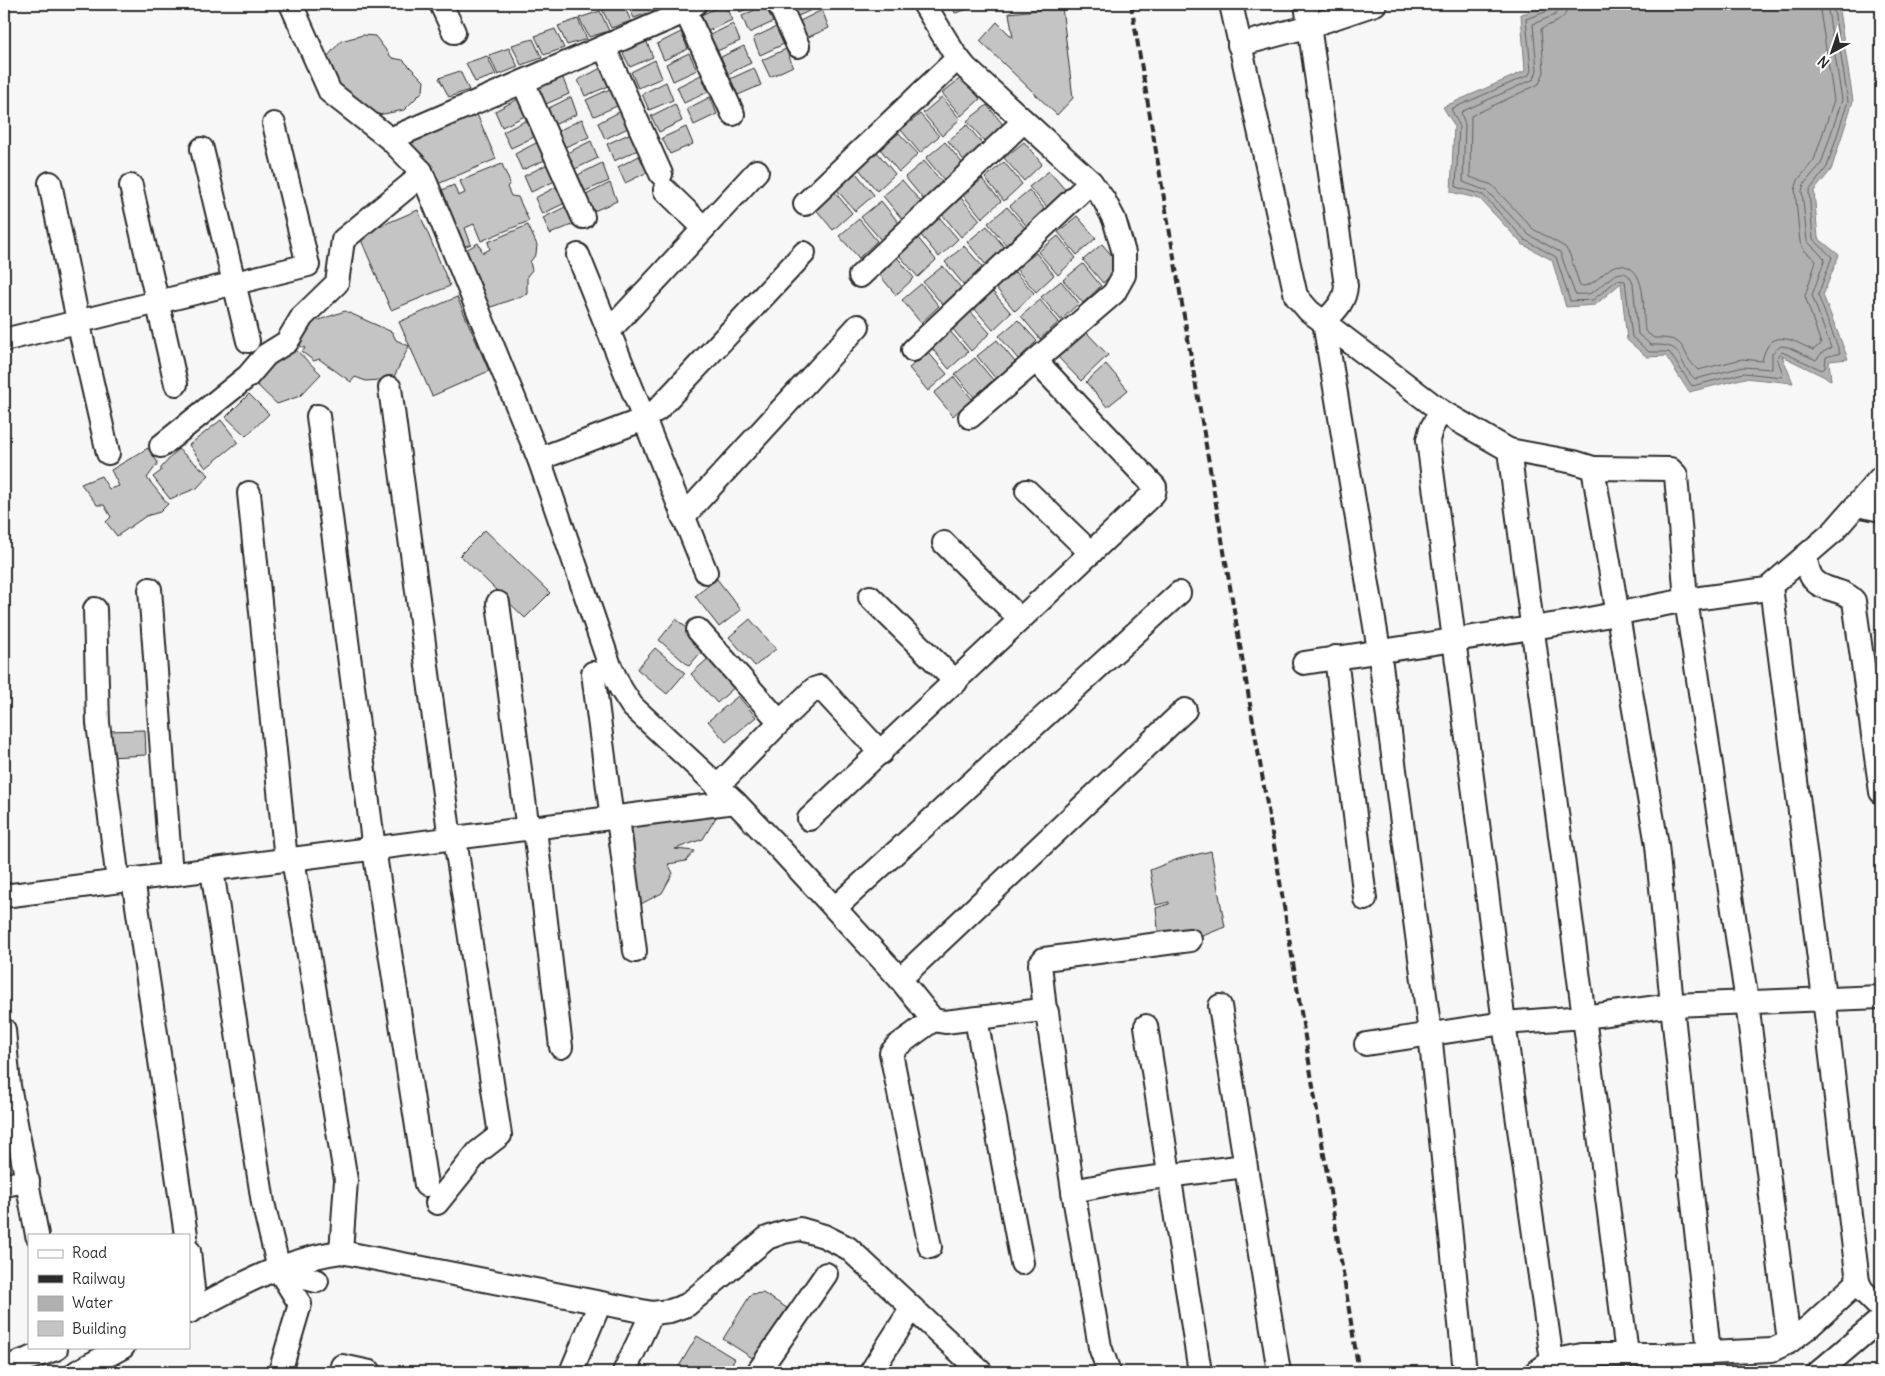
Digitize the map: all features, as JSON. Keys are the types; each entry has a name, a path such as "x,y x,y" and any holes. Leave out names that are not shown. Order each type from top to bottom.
{"street":[{"path":"291,4 330,92 390,139 421,170 539,459 610,666 621,689 632,706 735,802 900,979 934,1020"},
{"path":"441,4 454,32"},
{"path":"780,4 798,46"},
{"path":"924,4 966,68 1091,182 1114,219 1124,252 1124,275 1114,293 970,417"},
{"path":"1231,4 1296,296 1309,311 1441,411 1509,450 1574,462 1593,468 1670,469 1676,475 1686,600 1747,1002 1789,1342"},
{"path":"1306,4 1346,286 1340,306 1324,322"},
{"path":"1239,45 1310,26 1375,4"},
{"path":"390,139 604,47 690,7 733,114"},
{"path":"604,47 663,182 704,228"},
{"path":"805,204 958,58"},
{"path":"522,82 583,217"},
{"path":"860,276 1024,120"},
{"path":"4,340 308,265 274,124"},
{"path":"202,149 248,341"},
{"path":"161,446 248,376 266,356 287,342 302,317 337,283 343,240 411,184 421,170"},
{"path":"609,331 757,171"},
{"path":"913,350 1091,182"},
{"path":"50,183 78,321 108,452"},
{"path":"131,186 176,384"},
{"path":"539,459 643,418 657,410 804,253"},
{"path":"578,255 706,572"},
{"path":"1324,322 1379,650 1430,1034 1465,1372"},
{"path":"683,517 858,326"},
{"path":"809,819 1092,553 1156,489 1036,361"},
{"path":"318,416 374,849 432,1194 478,1152 500,1135 452,839 390,388"},
{"path":"1441,411 1431,429 1428,440 1504,1023 1544,1367 1582,1355 1772,1350 1789,1342 1860,1286"},
{"path":"1509,450 1627,1354"},
{"path":"1593,468 1658,845 1672,1005 1709,1352"},
{"path":"1304,663 1379,650 1533,628 1686,600 1771,587 1833,532 1881,477"},
{"path":"1027,491 1092,553"},
{"path":"249,493 290,860 346,1180 341,1252"},
{"path":"1857,505 1881,510"},
{"path":"944,543 1020,620"},
{"path":"1806,556 1814,580 1819,584 1846,594 1854,601 1881,792"},
{"path":"1771,587 1860,1286 1881,1311 1819,1372"},
{"path":"150,589 171,875"},
{"path":"835,908 1179,593"},
{"path":"870,597 956,682"},
{"path":"498,603 561,1047"},
{"path":"95,609 98,723 186,1234"},
{"path":"698,630 780,722"},
{"path":"1336,657 1365,899"},
{"path":"593,672 635,951"},
{"path":"717,786 814,689 820,688 881,753"},
{"path":"900,979 1185,710"},
{"path":"4,896 615,819 735,802"},
{"path":"212,870 263,1203 279,1269"},
{"path":"1109,1372 1100,1347 1073,1191 1045,1010 1040,964 1044,959 1190,940"},
{"path":"1366,1044 1504,1023 1584,1016 1672,1005 1881,997"},
{"path":"1220,1006 1279,1372"},
{"path":"930,1247 891,1053 896,1046 934,1020 945,1022 1045,1010"},
{"path":"976,1019 1022,1263"},
{"path":"1146,1026 1200,1372"},
{"path":"4,1030 9,1086 37,1234"},
{"path":"1073,1191 1245,1166"},
{"path":"4,1185 28,1181"},
{"path":"190,1271 192,1310 248,1280 321,1254 341,1252 652,1313 670,1311 686,1305 767,1238 800,1229 824,1236 848,1248 981,1372"},
{"path":"280,1372 300,1304 280,1272 317,1281"},
{"path":"758,1372 826,1274"},
{"path":"571,1372 600,1303"},
{"path":"871,1372 912,1308"},
{"path":"624,1372 652,1313"},
{"path":"4,1368 56,1348 71,1372"},
{"path":"77,1372 121,1348"},
{"path":"342,1366 370,1372"}],"water":[{"path":"1557,4 1838,4 1853,101 1831,170 1814,191 1818,238 1839,255 1823,295 1848,359 1829,361 1831,380 1782,356 1793,383 1745,378 1689,392 1666,356 1647,357 1627,340 1621,283 1595,305 1566,307 1552,260 1522,244 1480,199 1451,192 1454,125 1443,107 1525,71 1521,14"}],"building":[{"path":"616,4 623,4 631,21 611,28 602,9"},
{"path":"627,4 650,4 654,11 634,18"},
{"path":"725,4 732,20 708,31 701,15"},
{"path":"737,4 759,4 740,12"},
{"path":"791,4 819,4 820,6 796,17"},
{"path":"952,4 971,4 972,8 955,13"},
{"path":"765,5 773,22 749,33 742,16"},
{"path":"1062,7 1073,98 1057,115 980,41 997,22 1013,38 1009,13"},
{"path":"822,10 829,28 806,38 798,22"},
{"path":"600,11 609,31 589,37 579,18"},
{"path":"578,19 587,39 567,45 558,26"},
{"path":"733,24 740,41 717,51 710,35"},
{"path":"776,27 784,44 760,55 753,38"},
{"path":"555,29 564,48 544,55 535,36"},
{"path":"681,32 688,49 664,60 657,44"},
{"path":"363,35 375,36 392,58 403,60 424,81 423,91 404,110 373,116 321,71 320,65 341,41"},
{"path":"533,39 542,58 521,65 512,45"},
{"path":"646,40 653,57 630,67 622,51"},
{"path":"744,46 751,63 728,74 721,57"},
{"path":"509,48 518,67 498,75 489,55"},
{"path":"786,49 793,66 770,77 762,60"},
{"path":"689,53 697,70 673,81 666,64"},
{"path":"487,56 496,75 475,82 466,63"},
{"path":"655,60 662,78 638,88 631,72"},
{"path":"601,68 609,86 585,96 578,80"},
{"path":"754,68 761,85 738,95 730,79"},
{"path":"460,71 469,90 449,97 439,78"},
{"path":"701,75 708,92 684,103 677,87"},
{"path":"562,76 569,94 546,104 538,88"},
{"path":"962,77 980,99 961,116 942,93"},
{"path":"666,82 673,100 649,110 642,94"},
{"path":"610,89 617,106 594,116 586,100"},
{"path":"571,97 577,114 554,125 547,109"},
{"path":"710,97 717,114 694,125 687,109"},
{"path":"942,97 960,119 942,136 923,113"},
{"path":"518,99 525,116 502,127 495,111"},
{"path":"675,104 682,121 659,132 651,116"},
{"path":"987,105 1005,127 987,144 967,121"},
{"path":"621,111 628,128 605,139 598,123"},
{"path":"476,112 496,159 433,186 410,141"},
{"path":"920,114 939,136 920,153 901,130"},
{"path":"582,119 589,137 565,147 558,131"},
{"path":"527,120 534,137 511,148 503,132"},
{"path":"967,125 985,147 967,164 948,141"},
{"path":"686,127 693,144 670,154 662,138"},
{"path":"631,133 638,150 614,161 607,144"},
{"path":"899,133 918,154 899,172 880,149"},
{"path":"591,141 598,158 575,169 567,153"},
{"path":"538,142 545,160 522,170 515,154"},
{"path":"945,142 963,164 945,181 926,158"},
{"path":"1024,142 1042,164 1024,181 1004,158"},
{"path":"877,152 895,174 877,191 858,168"},
{"path":"641,155 648,172 625,183 618,167"},
{"path":"924,161 943,183 924,200 905,177"},
{"path":"1004,162 1022,184 1004,201 985,178"},
{"path":"602,163 609,181 585,191 578,175"},
{"path":"502,164 510,183 507,187 511,196 518,197 529,221 481,241 474,224 465,228 471,244 456,250 435,193 454,185 458,196 465,193 460,181"},
{"path":"548,164 555,181 531,192 524,176"},
{"path":"1049,171 1067,192 1049,209 1029,187"},
{"path":"856,173 874,195 855,211 836,189"},
{"path":"982,179 1001,201 982,218 963,195"},
{"path":"902,180 921,202 902,219 883,196"},
{"path":"610,183 617,201 594,211 586,195"},
{"path":"558,186 565,203 542,214 535,198"},
{"path":"1029,190 1047,212 1029,229 1010,206"},
{"path":"834,191 852,213 833,230 814,207"},
{"path":"961,198 980,220 961,237 942,214"},
{"path":"881,201 899,223 881,240 861,217"},
{"path":"567,206 574,224 550,234 543,218"},
{"path":"1007,207 1026,229 1007,246 988,223"},
{"path":"418,210 450,286 391,310 359,235"},
{"path":"1077,216 1096,238 1077,255 1058,232"},
{"path":"939,217 958,239 939,257 920,234"},
{"path":"859,219 877,241 859,258 839,236"},
{"path":"528,225 537,245 536,254 530,262 532,270 527,276 527,294 483,310 476,291 481,285 476,274 470,274 459,254 478,243 483,253 490,249 488,242"},
{"path":"987,226 1005,248 986,265 967,242"},
{"path":"1058,236 1076,258 1058,275 1038,252"},
{"path":"918,238 936,260 918,277 898,254"},
{"path":"1102,244 1121,266 1103,283 1083,260"},
{"path":"964,246 983,267 964,285 945,262"},
{"path":"1036,253 1054,275 1036,292 1016,269"},
{"path":"896,256 914,278 896,295 877,272"},
{"path":"1083,264 1101,286 1083,303 1063,280"},
{"path":"943,266 961,288 943,305 923,282"},
{"path":"1015,272 1034,293 1015,311 996,288"},
{"path":"1061,281 1079,303 1061,320 1041,297"},
{"path":"921,284 939,306 921,323 902,300"},
{"path":"993,292 1011,313 993,330 973,307"},
{"path":"457,297 489,371 432,396 399,322"},
{"path":"1040,300 1059,322 1040,339 1021,316"},
{"path":"345,311 392,332 396,340 409,346 393,379 366,381 355,377 351,382 319,359 314,361 302,352 305,348 300,346 307,317 319,320"},
{"path":"971,312 990,333 971,351 952,328"},
{"path":"1018,320 1037,341 1018,359 999,336"},
{"path":"949,330 968,352 949,369 930,346"},
{"path":"1077,333 1087,333 1108,355 1081,381 1055,354"},
{"path":"997,340 1015,362 996,379 977,356"},
{"path":"291,345 321,374 300,396 277,404 255,383"},
{"path":"928,352 947,374 928,391 909,368"},
{"path":"975,358 993,380 974,397 955,374"},
{"path":"1106,364 1128,390 1107,407 1086,382"},
{"path":"954,377 972,399 953,416 934,393"},
{"path":"249,394 269,414 246,436 226,417"},
{"path":"221,420 238,442 206,468 189,445"},
{"path":"148,448 158,463 147,478 168,504 160,512 146,516 117,536 106,522 111,517 104,505 97,505 81,484 101,476 109,489 119,486 111,470"},
{"path":"178,449 209,475 197,488 170,499 153,477 161,471 161,468"},
{"path":"485,530 550,593 525,618 460,555"},
{"path":"717,579 741,610 719,627 695,596"},
{"path":"676,619 707,645 689,666 659,640"},
{"path":"750,619 776,649 755,666 729,637"},
{"path":"655,648 685,673 667,694 637,669"},
{"path":"711,656 737,685 717,703 691,674"},
{"path":"738,696 756,717 726,742 708,721"},
{"path":"145,730 146,755 110,757 109,731"},
{"path":"718,814 703,839 675,849 695,851 686,861 668,864 673,873 662,893 639,905 626,828"},
{"path":"1211,851 1225,927 1200,937 1159,939 1156,908 1169,904 1169,902 1156,905 1150,870 1178,859"},
{"path":"763,1293 787,1308 754,1359 723,1339 751,1294"},
{"path":"697,1336 735,1359 727,1372 686,1372 678,1368"}],"railway":[{"path":"1131,4 1277,863 1359,1372"}]}
